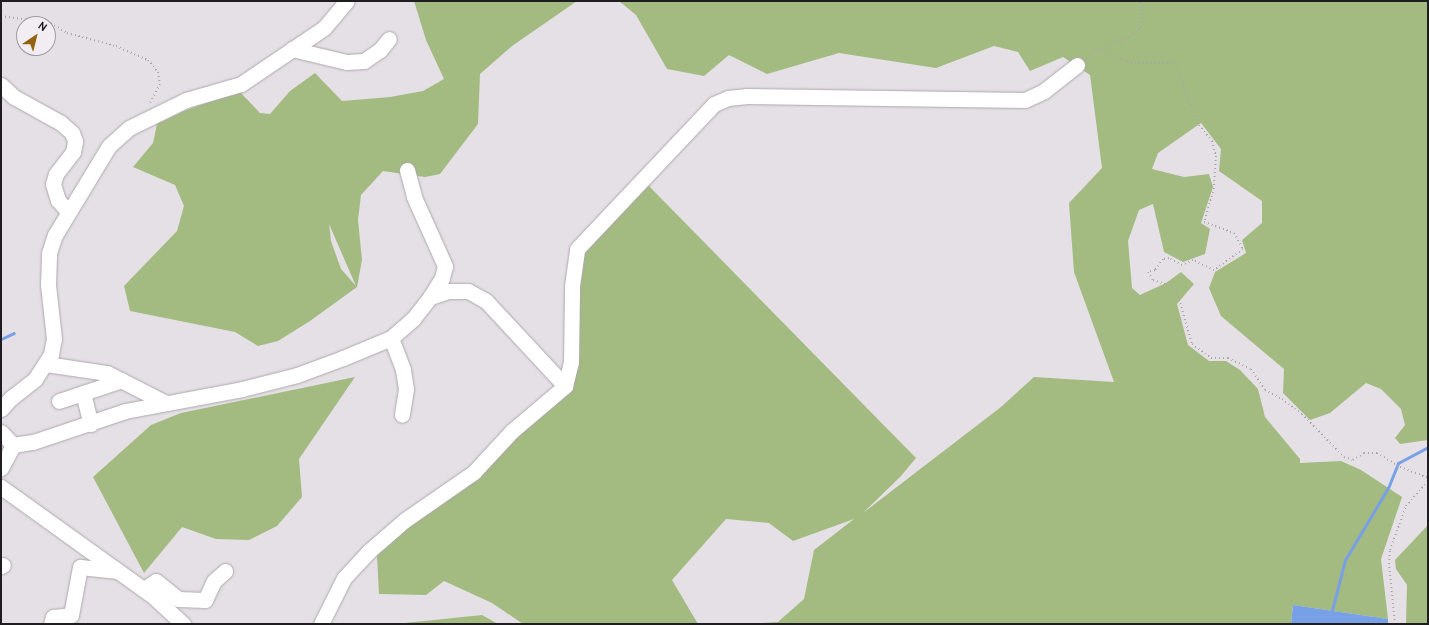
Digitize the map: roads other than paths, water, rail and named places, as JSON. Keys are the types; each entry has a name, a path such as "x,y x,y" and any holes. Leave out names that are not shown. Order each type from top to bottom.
{"street":[{"path":"1,409 11,398 35,379 46,364 54,339 48,285 49,253 55,234 109,146 129,128 186,100 241,84 324,28 347,1"},
{"path":"292,50 346,62 364,61 380,50 389,39"},
{"path":"321,624 344,578 368,552 405,520 474,472 512,431 565,386 571,362 572,286 577,249 714,104 728,98 747,96 1025,100 1044,91 1077,65"},
{"path":"1,85 14,97 61,123 72,133 75,141 73,152 56,174 53,184 58,200 68,212"},
{"path":"13,445 33,442 91,424 125,411 214,396 297,375 391,338 413,319 430,297 442,278 445,266 414,197 407,170"},
{"path":"430,297 448,290 468,292 486,301 565,386"},
{"path":"391,338 403,370 406,389 402,415"},
{"path":"46,364 107,373 166,403"},
{"path":"59,401 122,380"},
{"path":"83,393 91,424"},
{"path":"1,432 13,445"},
{"path":"1,468 13,445"},
{"path":"1,488 144,589 183,624"},
{"path":"51,624 53,617 71,615 80,567 119,571"},
{"path":"144,589 156,581 178,599 206,600 214,581 225,571"}],"water":[{"path":"1293,605 1388,619 1388,624 1291,624"}],"waterway":[{"path":"1,339 14,333"},
{"path":"1331,614 1345,560 1388,488 1398,463 1428,447"}]}
